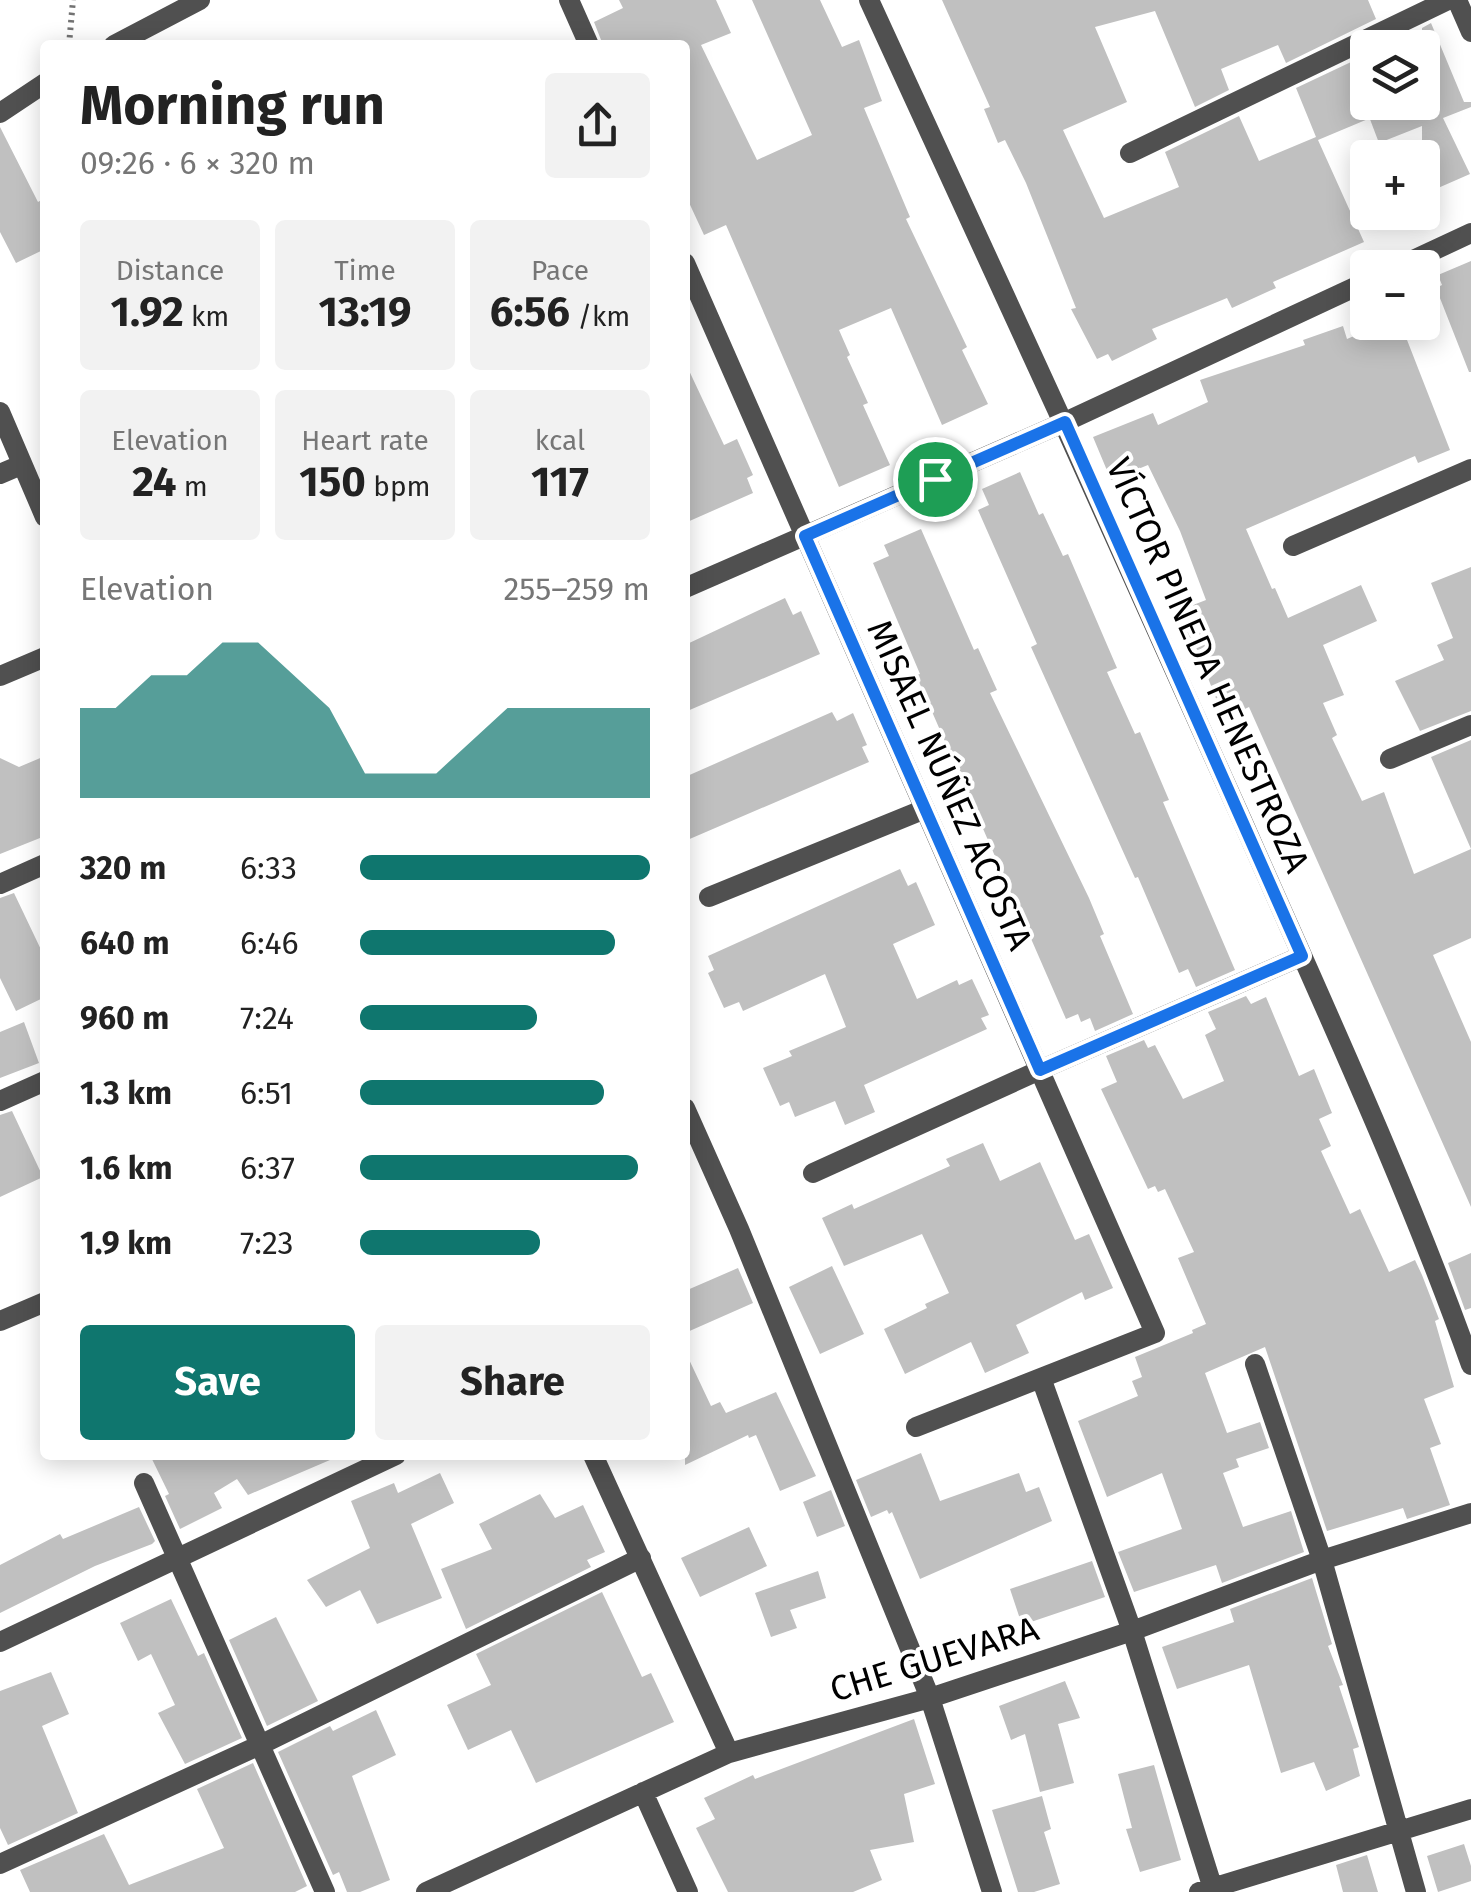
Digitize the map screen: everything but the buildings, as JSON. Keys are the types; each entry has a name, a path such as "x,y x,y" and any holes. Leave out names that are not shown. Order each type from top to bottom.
{"street":[{"path":"124,40 200,0"},
{"path":"569,0 587,40"},
{"name":"VÍCTOR PINEDA HENESTROZA","path":"869,0 1065,422 1302,956 1447,1298 1471,1364"},
{"path":"1130,154 1448,0"},
{"path":"1457,0 1471,32"},
{"path":"0,113 40,86"},
{"path":"1435,250 1471,233"},
{"name":"MISAEL NÚÑEZ ACOSTA","path":"690,280 1156,1333 1042,1378"},
{"path":"690,586 1065,422 1350,289"},
{"path":"0,412 40,505"},
{"path":"0,474 22,465"},
{"path":"1294,546 1471,469"},
{"path":"0,676 40,659"},
{"path":"1390,759 1471,725"},
{"path":"709,897 925,809"},
{"path":"0,884 40,866"},
{"path":"814,1173 1302,956"},
{"path":"0,1101 40,1083"},
{"path":"690,1119 739,1229 930,1698 992,1892"},
{"path":"0,1320 40,1304"},
{"path":"1255,1364 1322,1560 1416,1892"},
{"path":"916,1427 1042,1378 1132,1631 1209,1891 1471,1809"},
{"path":"0,1642 385,1460"},
{"path":"595,1460 729,1753"},
{"path":"144,1482 325,1892"},
{"name":"CHE GUEVARA","path":"426,1892 452,1886 729,1753 930,1698 1132,1631 1322,1560 1471,1513"},
{"path":"0,1864 260,1745 641,1558"},
{"path":"643,1792 688,1892"}],"path":[{"path":"70,40 74,0"}],"route":[{"path":"1065,422 1302,956 1040,1070 805,536 935,479 1065,422"}]}
